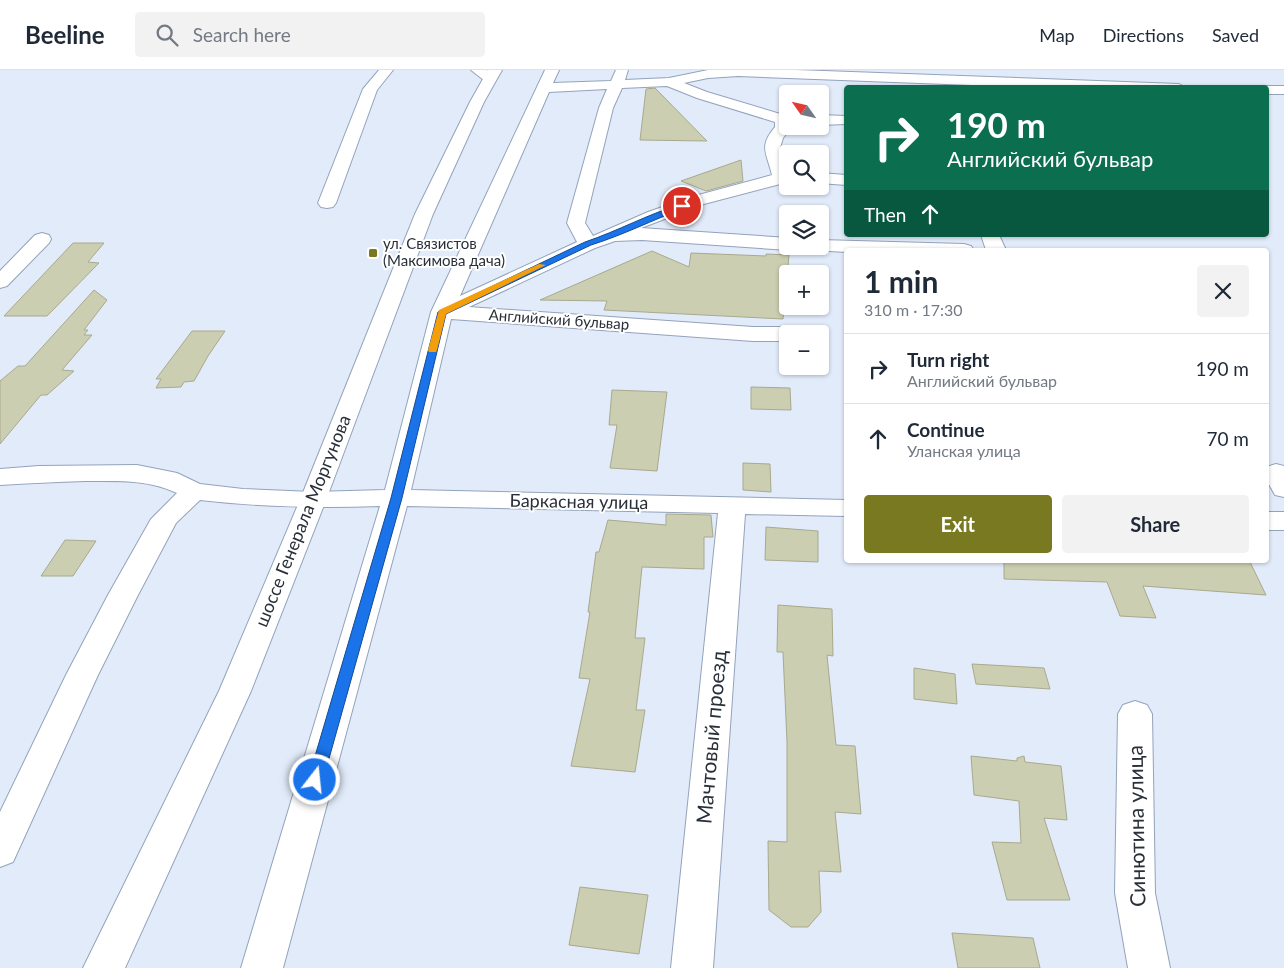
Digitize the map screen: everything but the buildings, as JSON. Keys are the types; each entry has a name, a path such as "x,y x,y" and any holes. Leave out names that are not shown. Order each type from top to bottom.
{"street":[{"path":"327,203 370,89 386,70"},
{"path":"1090,70 1099,85"},
{"path":"668,82 708,74 738,72 1099,85"},
{"name":"шоссе Генерала Моргунова","path":"104,968 235,691 313,500 424,214 488,73"},
{"path":"588,244 576,222 606,108 620,78"},
{"path":"262,968 396,498 442,312 548,79 620,78 668,82 779,117"},
{"path":"1269,90 1284,90"},
{"path":"829,120 844,120"},
{"path":"779,132 774,137 771,152 779,168"},
{"path":"613,235 714,194 779,179"},
{"path":"829,179 844,180"},
{"path":"613,235 642,234 779,243"},
{"name":"Английский бульвар","path":"442,312 588,244 613,235"},
{"path":"0,282 42,239"},
{"path":"829,246 892,248"},
{"name":"Английский бульвар","path":"442,312 753,334 779,334"},
{"name":"Английский бульвар","path":"753,334 759,336 768,345 779,345"},
{"name":"Баркасная улица","path":"0,477 39,474 137,473 168,479 194,491 243,497 313,500 396,498 844,508"},
{"path":"0,851 82,674 123,595 166,519 194,491"},
{"name":"Мачтовый проезд","path":"692,968 732,506"},
{"path":"1269,521 1284,521"},
{"name":"Синютина улица","path":"1134,714 1135,894 1149,968"}],"slow traffic":[{"path":"432,350 442,312 541,265"}],"place":[{"name":"ул. Связистов (Максимова дача)","path":"373,253"}],"route":[{"path":"315,780 396,498 442,312 588,244 682,206"}]}
